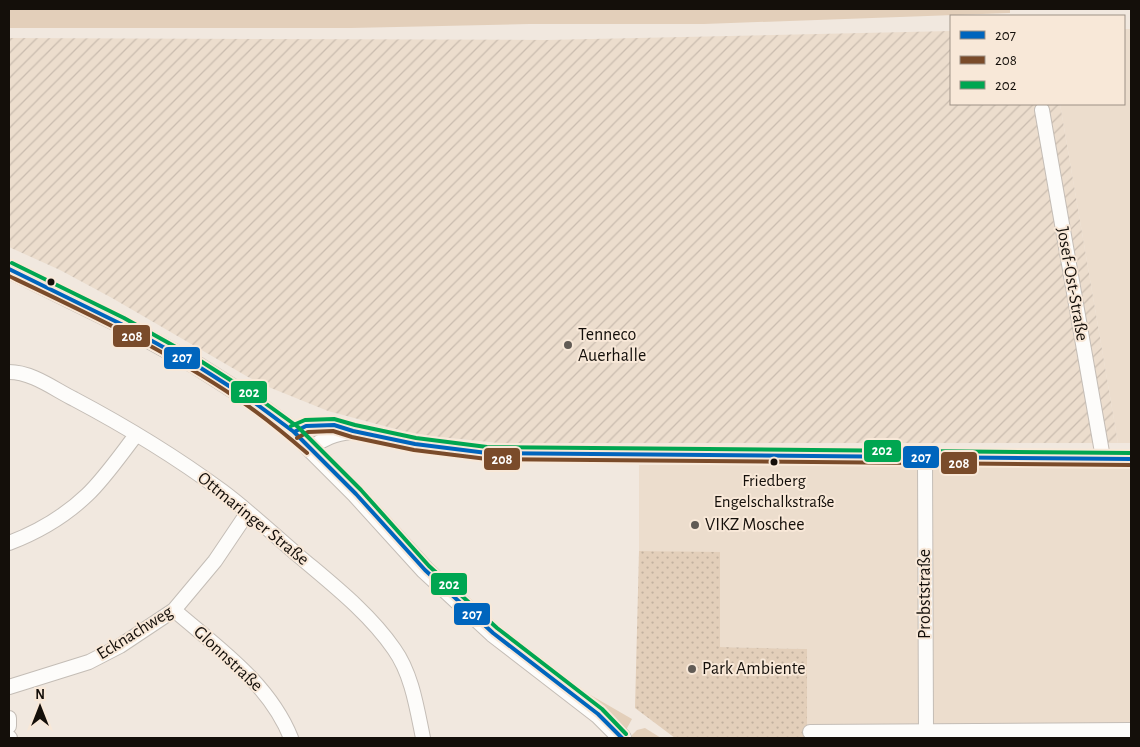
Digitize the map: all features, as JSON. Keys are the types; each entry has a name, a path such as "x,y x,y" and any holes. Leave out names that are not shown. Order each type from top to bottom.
{"main road":[{"path":"9,269 121,324 196,365 251,400 294,432 356,494 425,570 493,633 598,714 622,738"}],"street":[{"name":"Josef-Ost-Straße","path":"1042,110 1103,458"},
{"name":"Ottmaringer Straße","path":"9,372 33,377 136,435 222,491 351,600 395,650 407,674 423,738"},
{"path":"294,432 306,426 334,425 353,431 433,448 486,453 1131,459"},
{"path":"311,448 320,440 331,435 353,431"},
{"path":"9,543 32,534 57,520 88,494 136,435"},
{"name":"Probststraße","path":"924,456 926,731"},
{"name":"Ecknachweg","path":"9,687 88,662 120,646 174,610 215,561 248,512"},
{"name":"Glonnstraße","path":"174,610 258,683 272,702 291,738"},
{"path":"9,718 9,726"},
{"path":"810,732 1131,730"}],"shaded area":[{"path":"9,9 1010,9 1010,13 704,24 529,24 351,28 9,28"},
{"path":"1125,29 1131,29 1131,443 1118,443 1060,105 1125,105"},
{"path":"950,31 950,105 1060,105 1118,443 499,443 430,436 403,431 328,411 271,388 248,377 60,270 9,247 9,38 546,40"},
{"path":"639,465 1131,466 1131,738 807,738 807,649 720,647 719,553 639,551"},
{"path":"639,551 720,552 720,647 807,649 807,738 675,738 635,708"},
{"path":"587,693 632,719 626,730 585,695"},
{"path":"645,728 661,738 632,738 631,736 637,730"}],"transit line":[{"name":"202","path":"12,263 124,318 199,360 254,395 298,427 361,490 429,566 497,628 602,709 626,734"},
{"name":"207","path":"9,269 121,324 196,365 251,400 294,432 356,494 425,570 493,633 598,714 622,738"},
{"name":"208","path":"9,276 97,318 183,364 247,405 307,453"},
{"name":"202","path":"291,426 305,420 334,419 416,438 487,447 1131,453"},
{"name":"207","path":"294,432 306,426 334,425 353,431 415,444 487,453 1131,459"},
{"name":"208","path":"297,438 308,432 333,431 352,437 414,450 487,459 1131,465"}],"place":[{"name":"Tenneco Auerhalle","path":"568,345"},
{"name":"Friedberg Engelschalkstraße","path":"774,462"},
{"name":"VIKZ Moschee","path":"695,525"},
{"name":"Park Ambiente","path":"692,669"}]}
